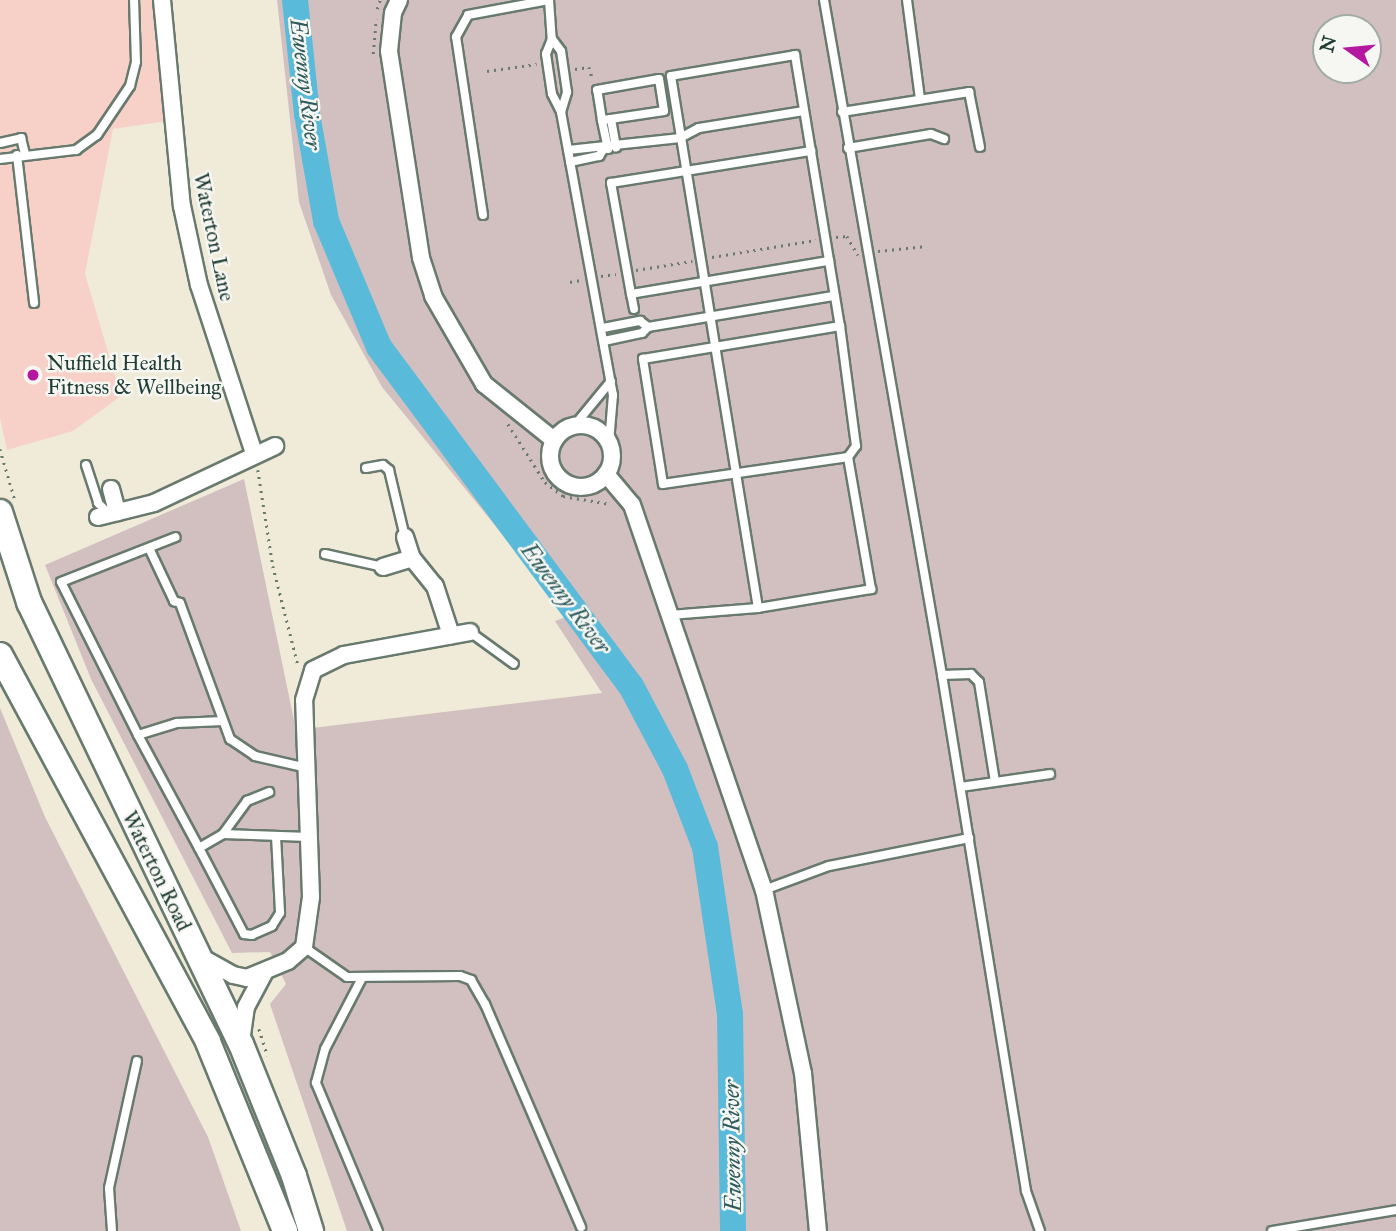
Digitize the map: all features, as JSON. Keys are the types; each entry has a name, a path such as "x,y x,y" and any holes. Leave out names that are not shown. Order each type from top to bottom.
{"main road":[{"name":"Waterton Road","path":"0,512 29,602 241,1044 294,1175 312,1231"},
{"name":"Waterton Road","path":"0,655 208,1042 262,1166 285,1231"}],"street":[{"name":"Waterton Lane","path":"162,0 182,206 199,285 254,453"},
{"path":"399,0 393,13 389,51 421,258 433,296 484,384 554,440"},
{"path":"574,426 594,428 609,443 611,464 606,474 582,487 564,482 550,459 554,440 574,426"},
{"path":"111,489 108,514 154,503 254,453 275,446"},
{"path":"606,474 632,505 667,616 764,890 803,1073 818,1231"},
{"path":"405,537 412,558 435,586 451,635"},
{"path":"383,567 412,558"},
{"path":"241,1044 246,1007 264,973 304,947 311,922 304,700 309,675 327,660 344,655 470,632"},
{"path":"197,955 233,975 264,973"}],"lane":[{"path":"0,159 85,147 130,86 136,62 134,0"},
{"path":"483,215 456,37 461,22 468,15 549,0 552,38 545,54 552,94 561,112 591,278 603,328 611,382 609,443"},
{"path":"824,0 961,787 1026,1191 1040,1231"},
{"path":"907,0 920,99"},
{"path":"552,38 561,51 566,81 561,112"},
{"path":"667,616 758,608 871,589 848,457 856,446 840,326 795,55 671,76 758,608"},
{"path":"606,119 664,111 659,79 597,90 606,119 609,149"},
{"path":"842,112 969,92 980,147"},
{"path":"570,162 599,156 609,149 680,138 699,128 804,111"},
{"path":"848,148 931,134 944,139"},
{"path":"0,143 21,138 34,303"},
{"path":"568,150 597,145 609,149"},
{"path":"634,309 625,272 611,183 811,150"},
{"path":"631,294 829,261"},
{"path":"604,341 642,333 648,327 834,296"},
{"path":"603,328 640,321 648,327"},
{"path":"840,326 643,359 660,478 670,486 848,457"},
{"path":"574,426 611,382"},
{"path":"86,465 98,503 108,514"},
{"path":"366,468 383,465 389,470 405,537"},
{"path":"176,537 61,582 238,927 252,935 272,926 280,913 276,836"},
{"path":"149,548 174,601 180,603 223,721 238,747 255,756 307,768"},
{"path":"325,554 383,567"},
{"path":"470,632 514,664"},
{"path":"942,675 971,674 979,682 995,782"},
{"path":"138,735 177,723 223,721"},
{"path":"961,787 1049,774"},
{"path":"199,848 223,834 247,801 269,792"},
{"path":"223,834 309,837"},
{"path":"764,890 829,866 969,838"},
{"path":"304,947 347,977 460,976 471,980 485,1004 581,1227"},
{"path":"362,978 325,1049 316,1083 378,1231"},
{"path":"112,1231 109,1188 136,1061"},
{"path":"1272,1231 1396,1210"}],"path":[{"path":"374,60 371,46 380,0"},
{"path":"570,282 825,238 847,236 856,256 866,252 927,246"},
{"path":"502,417 545,482 563,496 605,501 612,506"},
{"path":"254,453 289,635 295,658 309,675"}],"shaded area":[{"path":"0,0 152,0 167,121 113,129 85,274 121,396 73,431 7,450 0,418"},
{"path":"277,0 1396,0 1396,1231 347,1231 270,1004 286,984 270,952 232,953 91,679 45,565 244,479 296,730 602,693 555,621 569,616 382,387 331,295 299,202"},
{"path":"0,708 45,817 208,1137 241,1231 0,1231"}],"waterway":[{"name":"Ewenny River","path":"295,0 307,114 326,221 379,347 631,686 675,769 705,847 730,1014 733,1231"}],"place":[{"name":"Nuffield Health Fitness & Wellbeing","path":"33,375"}]}
